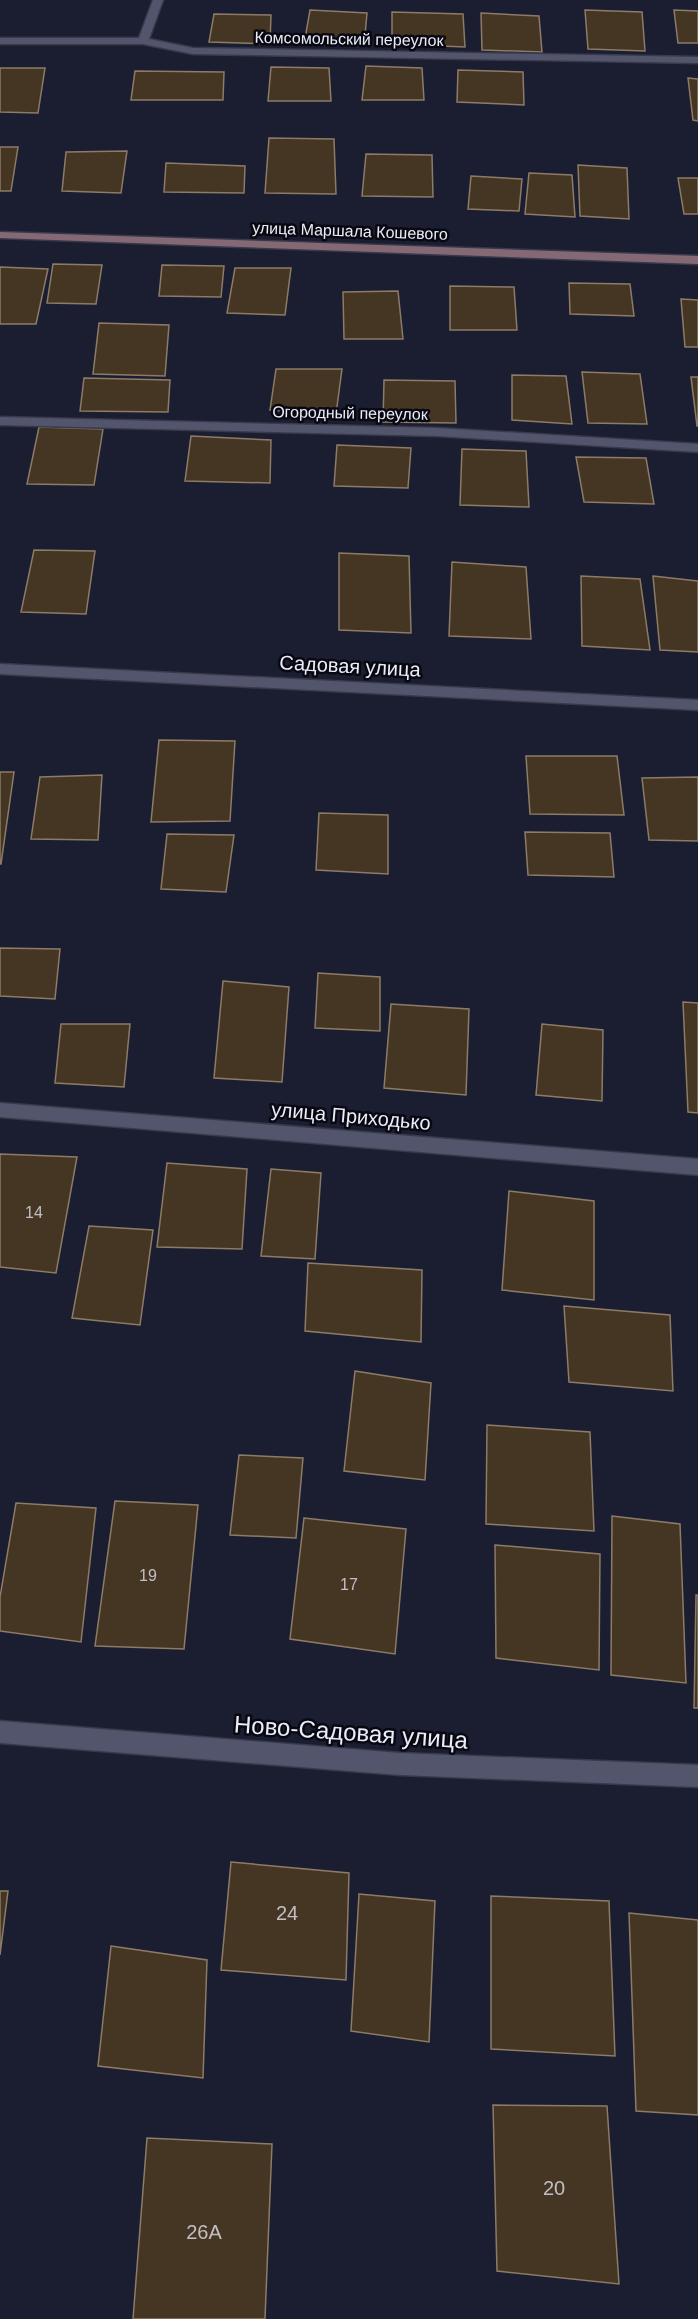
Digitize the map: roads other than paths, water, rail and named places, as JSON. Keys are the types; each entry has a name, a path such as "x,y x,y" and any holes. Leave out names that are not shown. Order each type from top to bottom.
{"main road":[{"name":"улица Маршала Кошевого","path":"0,234 698,260"}],"street":[{"path":"143,41 158,0"},
{"name":"Комсомольский переулок","path":"0,41 143,41 193,51 698,60"},
{"name":"Огородный переулок","path":"0,421 437,432 698,448"},
{"name":"Садовая улица","path":"0,669 698,705"},
{"name":"улица Приходько","path":"0,1110 698,1167"},
{"name":"Ново-Садовая улица","path":"0,1732 400,1764 698,1776"}]}
